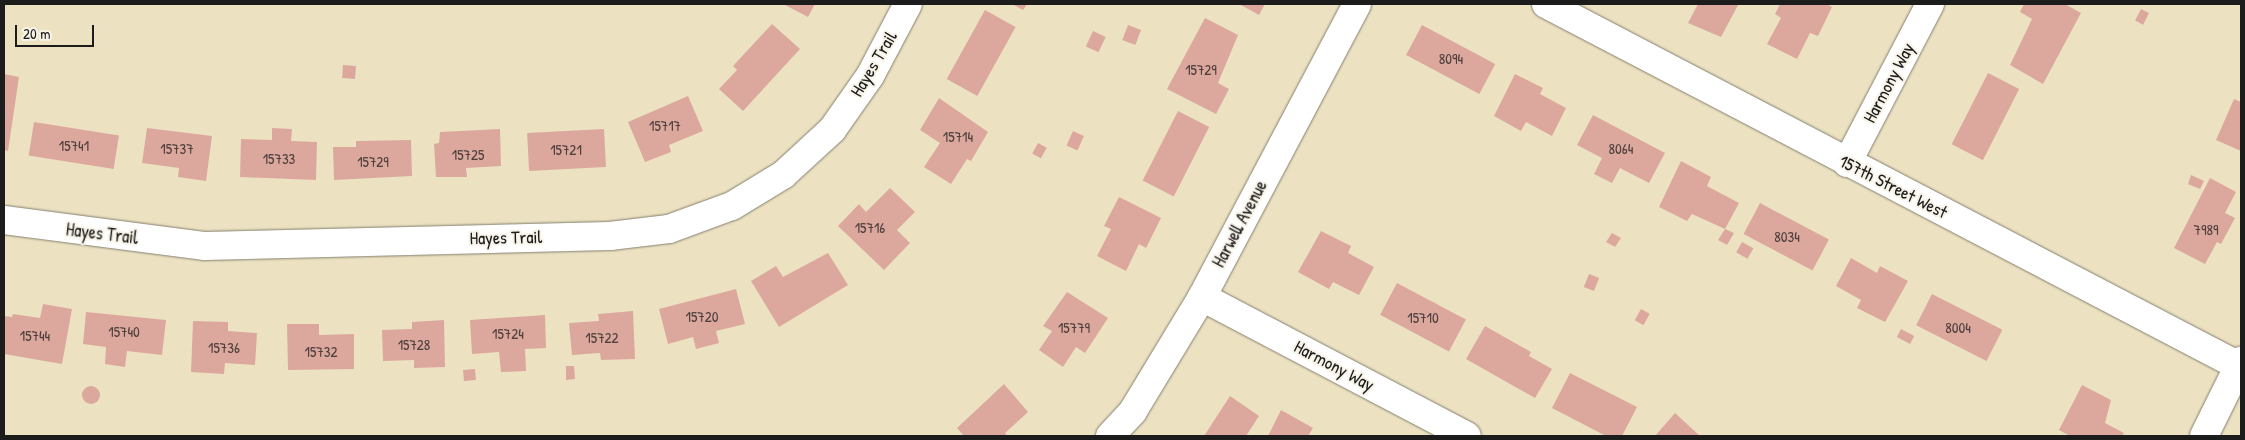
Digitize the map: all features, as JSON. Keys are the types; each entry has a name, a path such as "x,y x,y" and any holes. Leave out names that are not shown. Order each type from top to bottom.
{"street":[{"name":"Hayes Trail","path":"4,220 205,246 610,236 669,229 732,206 783,175 832,130 870,76 908,4"},
{"name":"Harwell Avenue","path":"1110,436 1133,411 1202,297 1357,4"},
{"name":"157th Street West","path":"1546,4 1847,163 2240,365"},
{"name":"Harmony Way","path":"1847,163 1930,4"},
{"name":"Harmony Way","path":"1202,297 1467,436"},
{"path":"2204,436 2240,365"}],"building":[{"path":"783,4 815,4 808,17"},
{"path":"1012,4 1027,4 1023,10"},
{"path":"1239,4 1265,4 1259,15"},
{"path":"1698,4 1738,5 1721,37 1688,23"},
{"path":"1780,4 1826,4 1832,7 1818,36 1810,33 1797,59 1767,44 1781,18 1775,14"},
{"path":"2024,4 2065,4 2081,13 2043,84 2010,65 2032,19 2020,12"},
{"path":"2141,9 2149,13 2143,25 2135,21"},
{"path":"985,10 1016,27 977,96 947,79"},
{"path":"1205,18 1238,35 1218,83 1229,89 1216,114 1167,89"},
{"path":"772,24 800,49 743,111 719,89 737,70 733,66"},
{"path":"1128,25 1141,30 1135,45 1122,40"},
{"path":"1422,25 1495,64 1479,94 1406,55"},
{"path":"1093,31 1106,37 1099,52 1086,46"},
{"path":"343,65 356,66 355,79 342,78"},
{"path":"1988,73 2019,89 1983,160 1952,144"},
{"path":"4,74 19,77 8,151 4,150"},
{"path":"1515,74 1543,88 1540,94 1566,108 1552,136 1526,122 1521,131 1494,116"},
{"path":"688,96 703,131 669,145 671,152 645,162 628,122"},
{"path":"939,98 988,132 971,161 967,159 951,184 924,167 940,143 920,130"},
{"path":"2234,99 2241,102 2241,151 2216,140"},
{"path":"1178,111 1209,127 1174,196 1143,180"},
{"path":"1593,115 1665,153 1649,183 1620,168 1612,183 1594,174 1602,158 1577,145"},
{"path":"34,122 119,135 114,169 29,156"},
{"path":"147,128 212,136 206,181 178,177 179,168 142,163"},
{"path":"272,128 292,129 291,141 317,142 316,180 240,177 241,139 272,140"},
{"path":"500,129 501,166 466,168 467,177 436,177 434,144 439,143 440,132"},
{"path":"604,129 606,167 529,171 527,133"},
{"path":"1073,131 1084,136 1077,150 1066,146"},
{"path":"411,140 412,176 334,180 333,147 356,147 356,141"},
{"path":"1038,143 1047,148 1041,158 1032,153"},
{"path":"1681,161 1711,177 1707,186 1739,203 1725,229 1692,214 1687,221 1659,207"},
{"path":"2191,175 2204,181 2200,189 2188,184"},
{"path":"2210,178 2236,192 2225,213 2235,218 2221,244 2217,242 2205,264 2174,248"},
{"path":"890,188 915,212 897,230 910,243 884,270 838,226 859,204 866,212"},
{"path":"1119,197 1161,218 1146,248 1139,244 1126,271 1097,256 1111,229 1104,226"},
{"path":"1760,203 1829,240 1812,271 1744,234"},
{"path":"1725,229 1734,233 1727,245 1718,240"},
{"path":"1321,231 1351,246 1348,253 1374,267 1359,295 1333,282 1329,289 1298,272"},
{"path":"1612,233 1621,238 1615,247 1606,242"},
{"path":"1742,242 1753,248 1748,259 1736,252"},
{"path":"828,253 848,285 779,327 751,281 776,266 783,277"},
{"path":"1851,258 1877,273 1880,266 1908,281 1885,322 1857,308 1861,300 1836,286"},
{"path":"1589,274 1599,278 1594,291 1584,287"},
{"path":"1397,283 1466,320 1449,351 1380,315"},
{"path":"736,289 745,324 716,331 719,343 696,349 693,337 668,344 659,309"},
{"path":"1067,292 1108,318 1085,353 1076,347 1063,367 1039,350 1052,331 1043,326"},
{"path":"1932,294 2002,330 1986,361 1916,325"},
{"path":"43,304 72,309 62,364 4,354 4,316 12,317 13,314 40,318"},
{"path":"1641,309 1650,314 1643,325 1635,320"},
{"path":"633,311 635,359 601,360 600,353 572,355 569,323 599,321 598,314"},
{"path":"86,312 166,320 162,355 127,351 125,367 105,364 106,347 83,344"},
{"path":"545,315 546,348 525,349 526,371 501,372 499,352 472,354 470,320"},
{"path":"444,320 445,367 414,368 414,360 383,361 382,330 412,329 412,322"},
{"path":"193,321 228,322 228,331 257,333 255,365 225,363 224,374 191,372"},
{"path":"287,324 319,324 319,335 354,334 354,369 288,370"},
{"path":"1485,326 1531,352 1529,356 1552,369 1535,398 1466,359"},
{"path":"1901,329 1914,336 1910,344 1897,337"},
{"path":"566,366 574,366 575,379 566,380"},
{"path":"475,369 476,380 464,381 463,370"},
{"path":"1570,373 1637,407 1622,436 1606,436 1552,408"},
{"path":"1004,384 1028,412 1005,433 1007,436 964,436 957,428"},
{"path":"2082,385 2111,400 2105,423 2124,433 2122,436 2070,436 2059,430"},
{"path":"91,386 97,389 100,395 97,401 91,404 85,401 82,395 85,389"},
{"path":"1230,396 1259,416 1246,436 1204,436"},
{"path":"1281,410 1313,428 1308,436 1268,436"},
{"path":"1675,413 1700,436 1655,436"}]}
